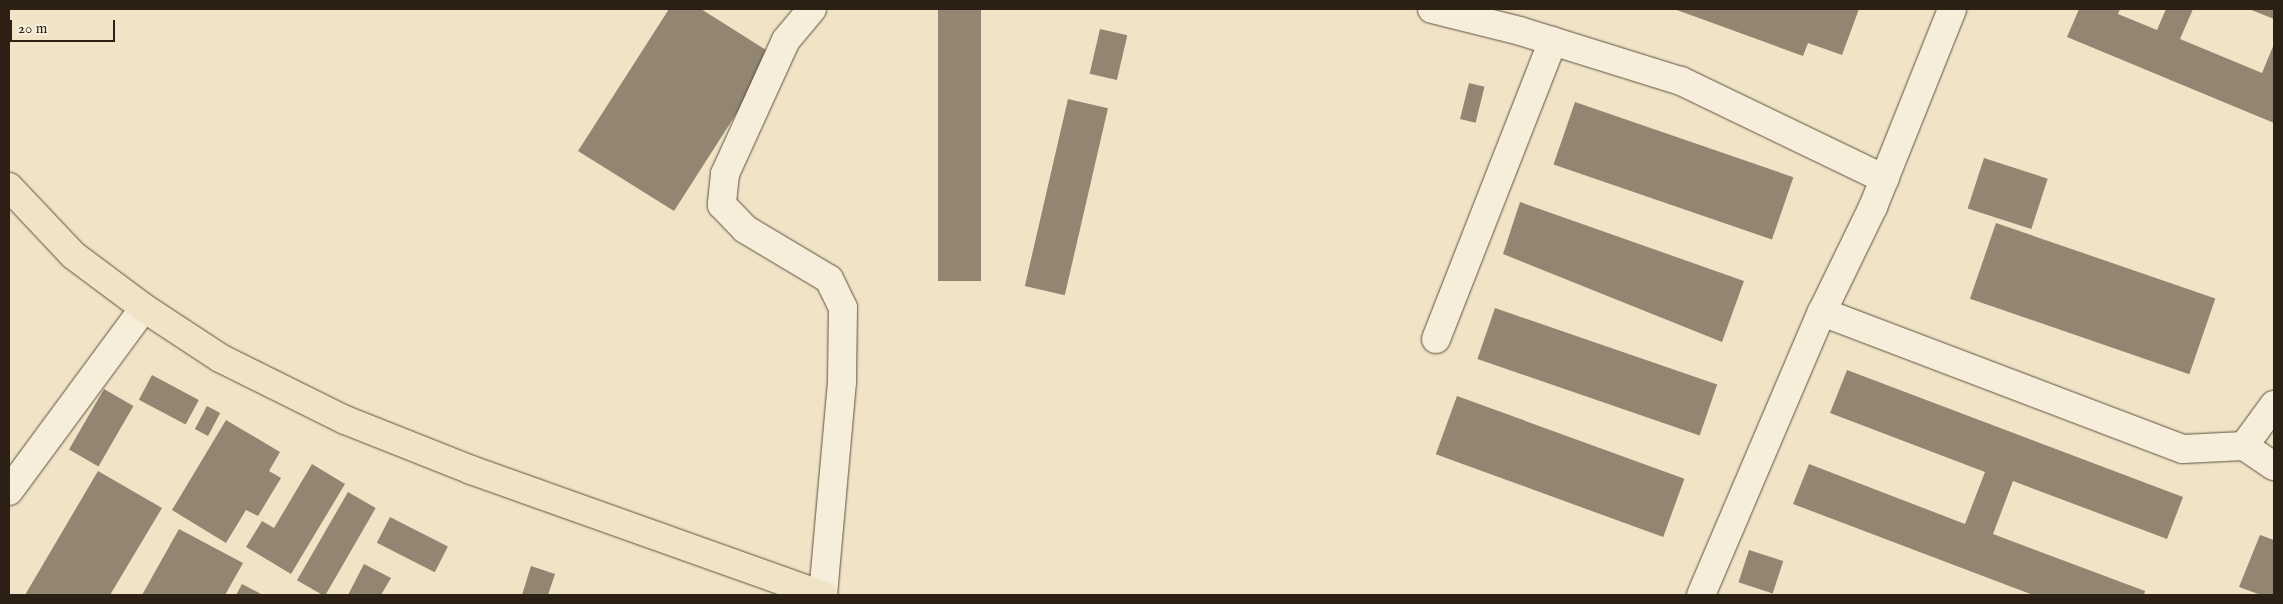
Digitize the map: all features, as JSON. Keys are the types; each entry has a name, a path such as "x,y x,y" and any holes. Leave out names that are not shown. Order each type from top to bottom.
{"main road":[{"path":"9,187 73,254 144,308 220,358 345,420 471,470 823,595"}],"street":[{"path":"812,9 786,40 729,165 722,205 745,229 829,280 843,308 842,382 823,595"},
{"path":"1432,9 1553,41 1681,81 1884,179"},
{"path":"1705,594 1822,312 1884,179 1952,9"},
{"path":"1436,339 1553,41"},
{"path":"9,491 144,308"},
{"path":"1822,312 2183,448 2244,446 2274,466"},
{"path":"2244,446 2274,405"}],"building":[{"path":"669,9 701,9 774,55 674,211 578,151"},
{"path":"938,9 981,9 981,281 938,281"},
{"path":"1674,9 1859,9 1842,55 1808,43 1803,56"},
{"path":"2079,9 2120,9 2118,14 2157,30 2166,9 2193,9 2180,39 2262,73 2274,44 2274,123 2067,37"},
{"path":"2249,9 2274,9 2274,19"},
{"path":"1100,29 1127,35 1117,80 1090,74"},
{"path":"1469,83 1485,87 1476,123 1460,119"},
{"path":"1068,99 1108,108 1065,295 1025,286"},
{"path":"1575,102 1793,177 1772,240 1554,164"},
{"path":"1984,158 2048,179 2031,229 1968,208"},
{"path":"1520,202 1744,281 1722,342 1503,254"},
{"path":"1996,223 2215,299 2189,374 1970,299"},
{"path":"1495,308 1717,385 1700,436 1477,359"},
{"path":"1847,370 2183,497 2167,539 2013,481 1993,534 2145,591 2144,595 2033,595 1793,504 1809,464 1965,524 1985,472 1830,413"},
{"path":"152,375 199,400 186,425 139,400"},
{"path":"104,389 133,406 98,467 69,450"},
{"path":"1457,396 1684,479 1663,537 1436,454"},
{"path":"207,406 220,413 208,436 195,429"},
{"path":"226,420 280,452 269,471 281,478 258,516 246,510 226,543 172,510"},
{"path":"312,464 345,484 291,574 246,547 262,521 274,528"},
{"path":"98,471 162,508 110,595 25,595"},
{"path":"348,492 376,508 325,595 297,580"},
{"path":"390,517 448,547 435,572 377,543"},
{"path":"179,529 243,563 225,595 142,595"},
{"path":"2260,535 2274,540 2274,595 2261,595 2239,587"},
{"path":"1749,550 1783,561 1773,593 1738,582"},
{"path":"364,564 391,578 381,595 348,595"},
{"path":"531,566 555,574 548,595 522,595"},
{"path":"242,584 263,595 236,595"}]}
